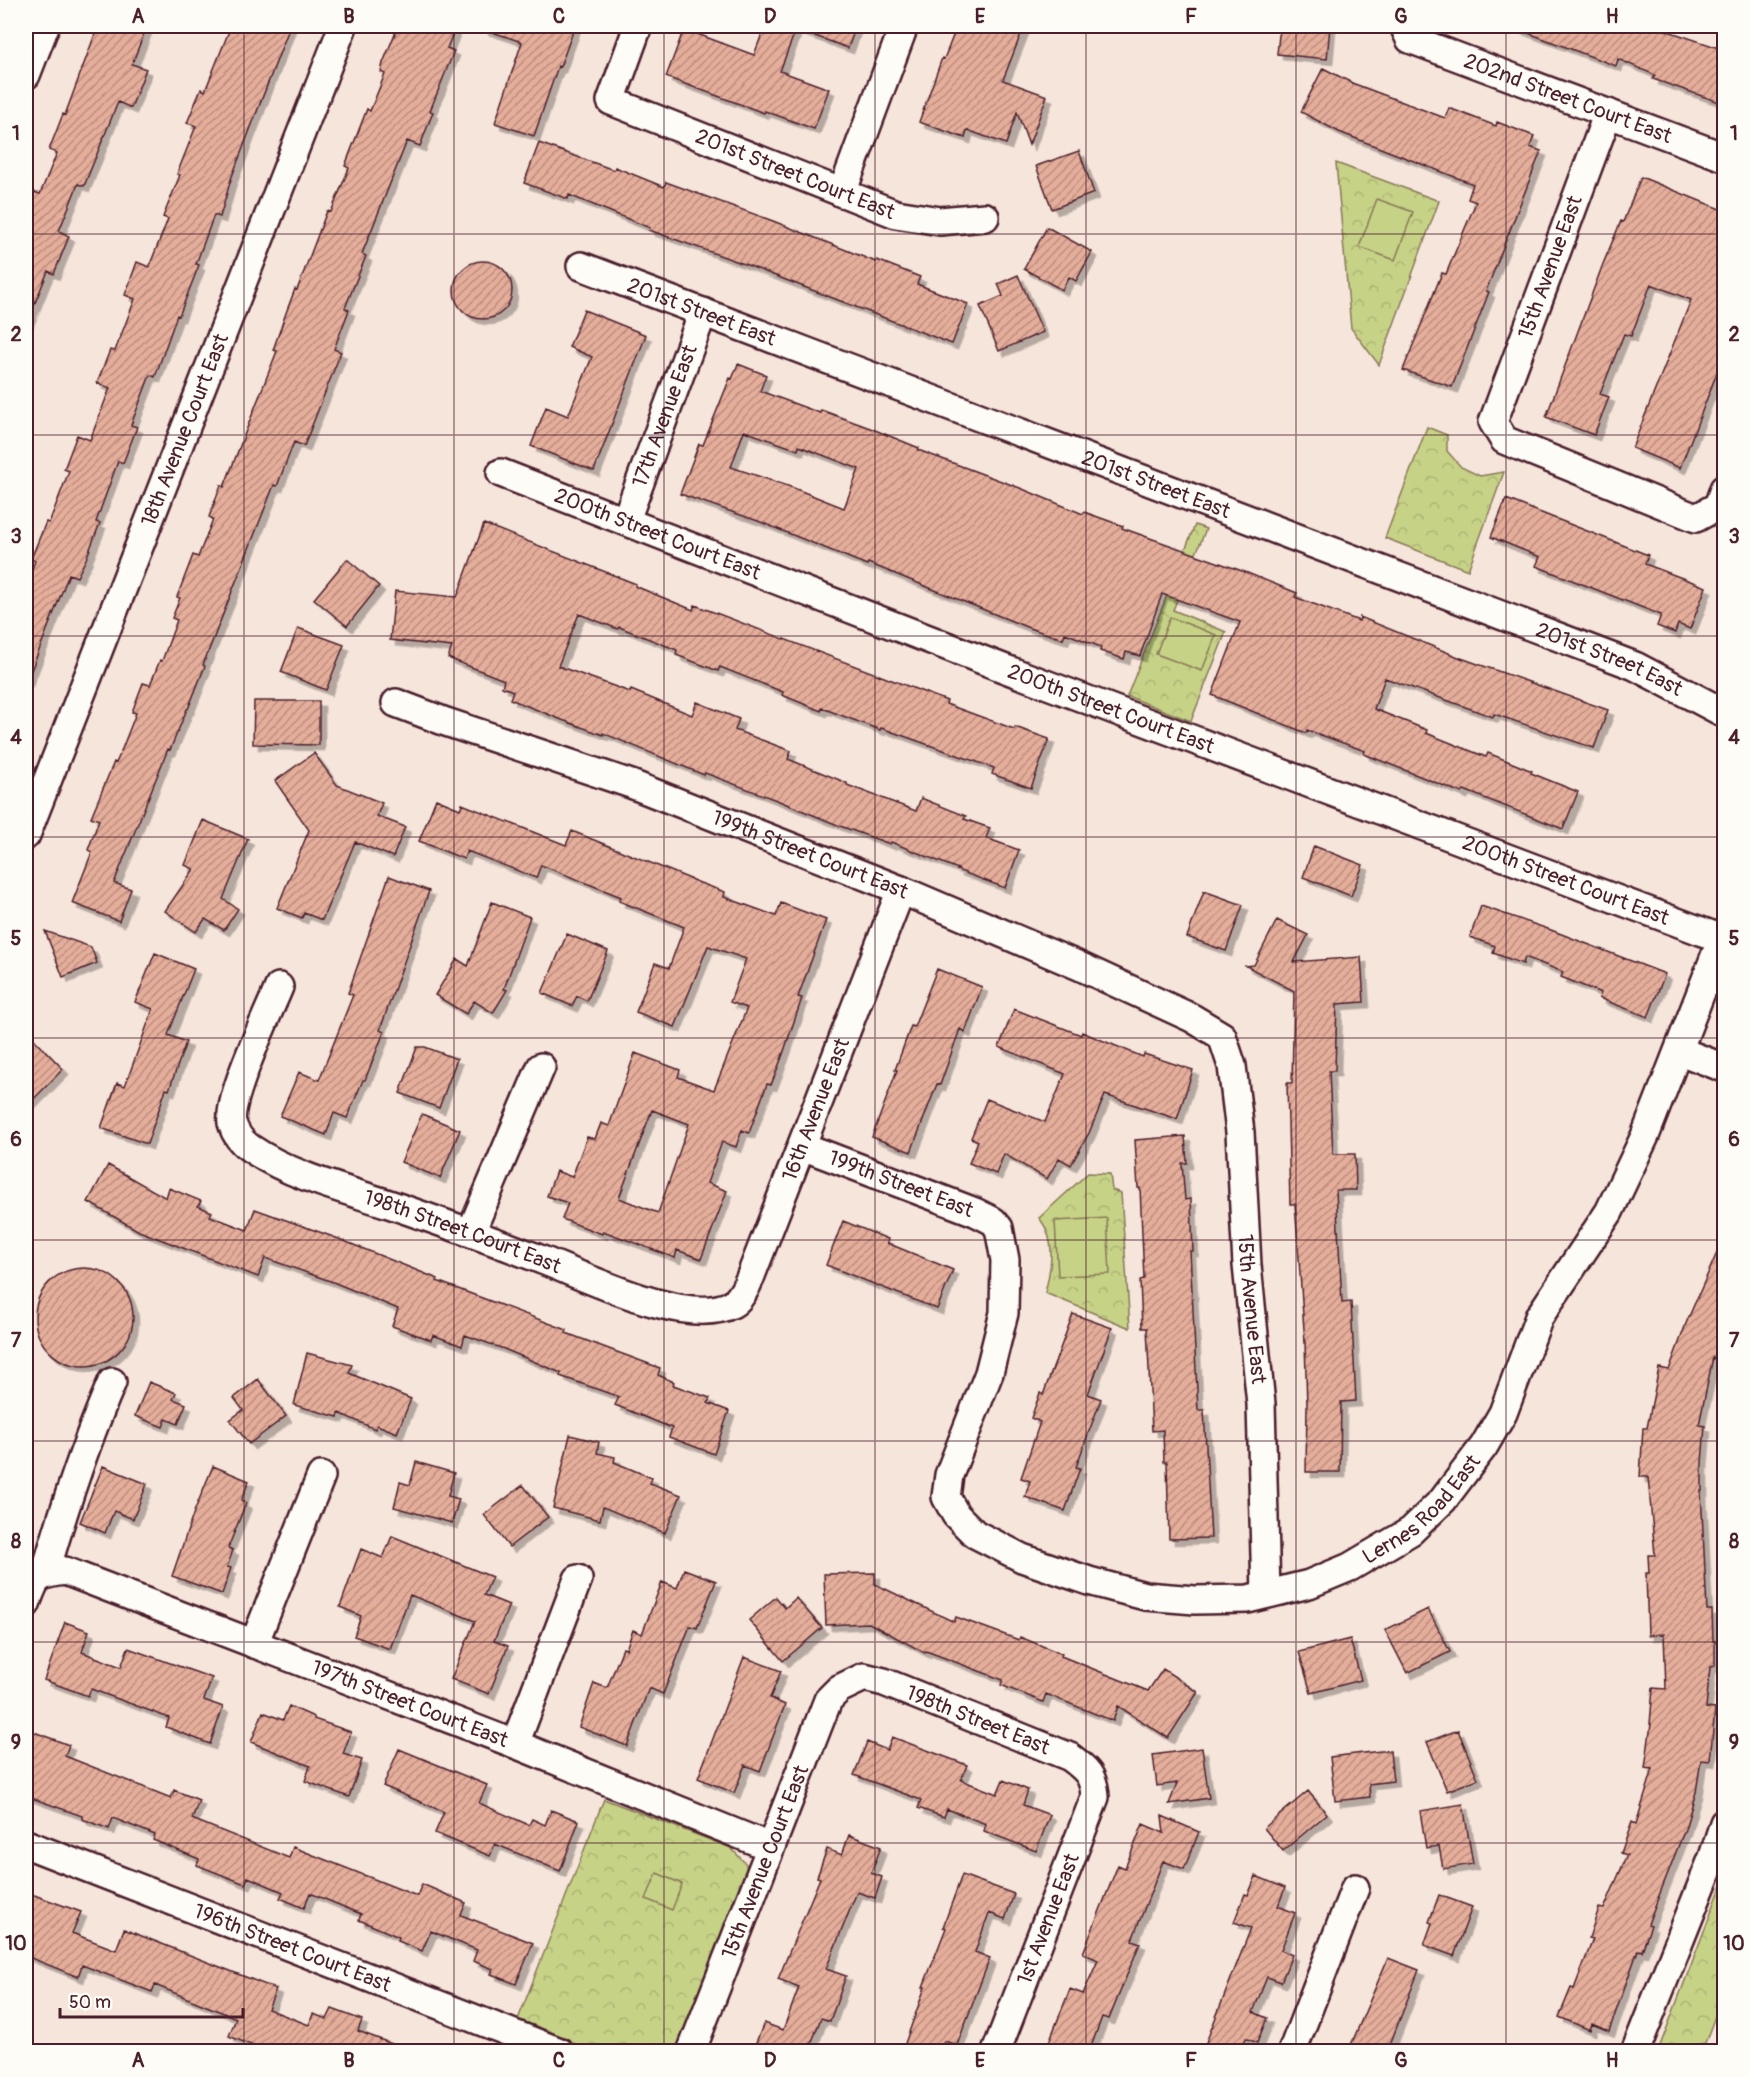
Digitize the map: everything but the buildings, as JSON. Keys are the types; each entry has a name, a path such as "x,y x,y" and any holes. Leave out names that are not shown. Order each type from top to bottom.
{"street":[{"path":"26,75 45,26"},
{"name":"18th Avenue Court East","path":"26,835 343,26"},
{"name":"201st Street Court East","path":"638,26 610,102 896,214 940,221 985,217"},
{"path":"842,193 904,26"},
{"name":"202nd Street Court East","path":"1407,32 1608,113 1725,157"},
{"name":"15th Avenue East","path":"1608,113 1493,422 1504,440 1696,518 1721,498"},
{"name":"201st Street East","path":"581,266 1635,666 1725,713"},
{"name":"17th Avenue East","path":"626,520 703,312"},
{"name":"200th Street Court East","path":"501,473 1003,668 1723,936"},
{"name":"199th Street Court East","path":"396,703 631,784 901,890 1077,965 1214,1030"},
{"name":"16th Avenue East","path":"711,1310 734,1303 743,1292 901,890"},
{"name":"Lernes Road East","path":"946,1497 956,1515 975,1534 1022,1558 1089,1581 1145,1596 1175,1599 1248,1599 1309,1584 1350,1567 1411,1531 1450,1491 1484,1446 1503,1413 1539,1317 1609,1212 1645,1136 1723,936"},
{"name":"198th Street Court East","path":"279,987 236,1090 231,1120 236,1134 249,1148 287,1168 471,1232 657,1304 694,1310 711,1310"},
{"name":"15th Avenue East","path":"1214,1030 1222,1036 1232,1066 1240,1132 1247,1264 1261,1404 1266,1594"},
{"path":"1680,1051 1725,1068"},
{"path":"471,1232 542,1067"},
{"name":"199th Street East","path":"802,1146 975,1212 993,1221 999,1228 1005,1260 1004,1313 989,1373 949,1475 946,1497"},
{"path":"26,1604 35,1580 45,1574 64,1509 95,1421 112,1382"},
{"path":"254,1644 321,1476"},
{"name":"197th Street Court East","path":"45,1574 65,1571 90,1580 515,1744 770,1847"},
{"path":"515,1744 578,1580"},
{"name":"198th Street East","path":"851,1683 864,1677 884,1682 1070,1757 1086,1768 1094,1785"},
{"name":"15th Avenue Court East","path":"691,2052 828,1700 839,1689 851,1683"},
{"name":"1st Avenue East","path":"996,2052 1095,1797 1094,1785"},
{"path":"1635,2052 1725,1823"},
{"name":"196th Street Court East","path":"26,1844 560,2052"},
{"path":"1292,2052 1355,1888"}],"green space":[{"path":"1336,163 1439,201 1379,365 1351,328"},
{"path":"1377,199 1413,212 1395,260 1359,247"},
{"path":"1427,427 1447,435 1447,451 1461,467 1480,476 1504,472 1468,570 1385,538"},
{"path":"1195,525 1206,529 1173,610 1226,632 1191,721 1127,696"},
{"path":"1170,617 1216,635 1202,671 1156,654"},
{"path":"1088,1173 1110,1174 1112,1190 1121,1193 1130,1328 1045,1293 1051,1254 1045,1226 1039,1218"},
{"path":"1107,1218 1110,1274 1058,1276 1055,1221"},
{"path":"604,1799 731,1848 746,1864 748,1886 682,2051 594,2051 517,2022"},
{"path":"657,1873 682,1884 672,1910 646,1899"},
{"path":"1724,1879 1724,1992 1702,2051 1658,2051"}]}
